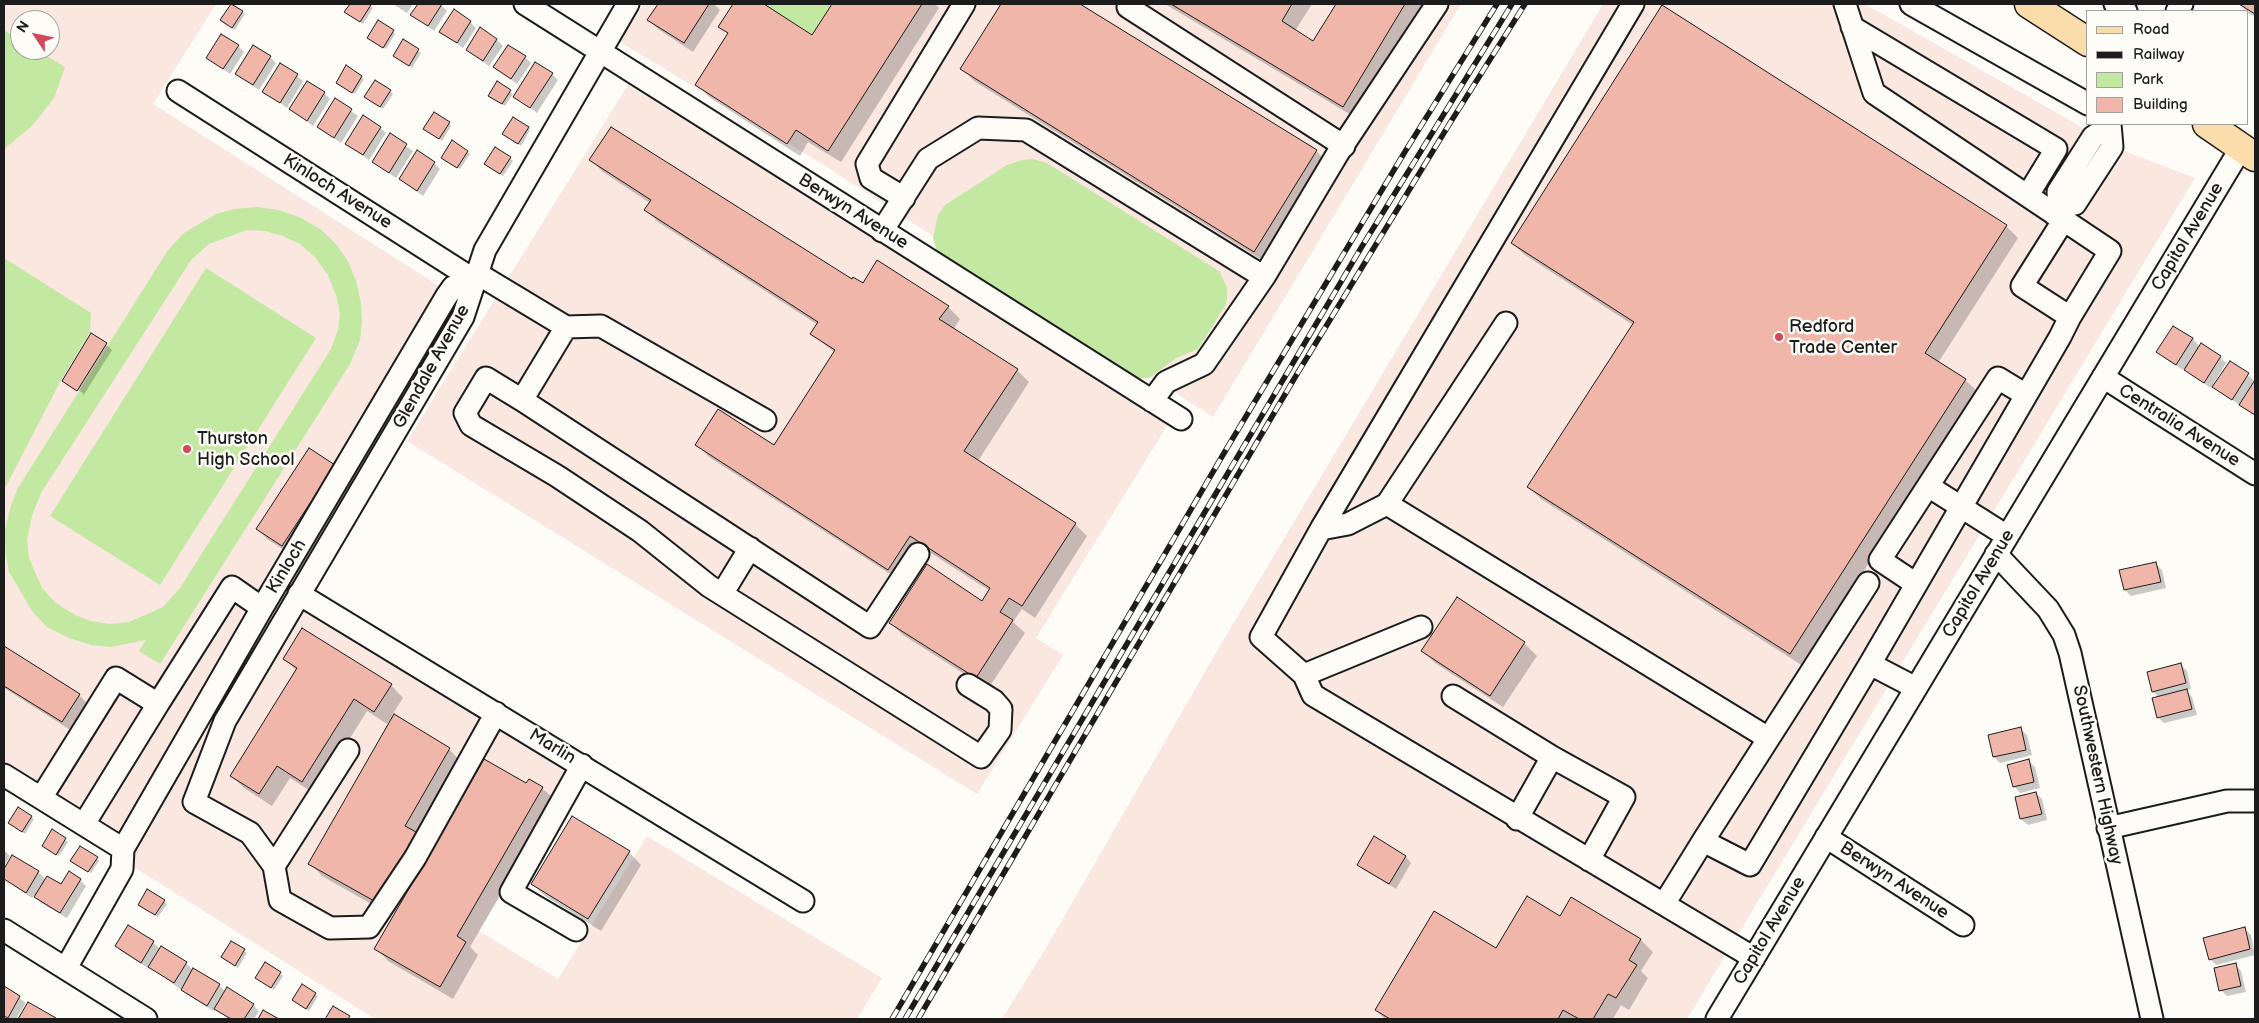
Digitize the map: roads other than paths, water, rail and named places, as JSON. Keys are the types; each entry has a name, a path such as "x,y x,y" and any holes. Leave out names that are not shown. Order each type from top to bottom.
{"main road":[{"path":"2029,4 2086,41"},
{"path":"2208,125 2248,153"}],"street":[{"name":"Berwyn Avenue","path":"525,4 1181,420"},
{"name":"Glendale Avenue","path":"274,866 250,833 194,802 225,721 463,317 485,250 628,4"},
{"path":"904,198 871,178 867,164 964,4"},
{"path":"1152,401 1166,382 1204,364 1264,277 1344,146 1437,4"},
{"path":"1632,4 1320,528 1261,638 1304,675 1313,695 1517,819 1754,958"},
{"path":"1703,840 1750,865 1870,664 2110,251 2059,214 1874,93 1845,4"},
{"path":"1911,4 2086,103"},
{"path":"1128,6 1344,146"},
{"path":"1852,28 2056,149 2028,195"},
{"name":"Kinloch Avenue","path":"178,91 477,278 566,327"},
{"path":"2070,317 2022,286 2059,214 2075,204 2112,147 2110,125"},
{"path":"882,231 928,159 978,128 1026,130 1264,277"},
{"name":"Capitol Avenue","path":"1717,1019 2103,378 2248,153"},
{"name":"Kinloch","path":"123,849 262,608 453,287 477,278"},
{"path":"1320,528 1348,524 1387,504 1506,323"},
{"path":"522,400 566,327 601,326 765,420"},
{"path":"918,554 870,627 486,378 465,413 471,425 557,476 640,531 722,594 981,757 1000,730 1001,709 994,701 968,685"},
{"path":"1916,584 1880,560 1998,378 2026,395"},
{"name":"Centralia Avenue","path":"2103,378 2255,474"},
{"path":"1928,486 2007,536"},
{"path":"1387,504 1768,738"},
{"path":"722,594 750,548"},
{"name":"Southwestern Highway","path":"1996,554 2048,608 2064,635 2070,653 2152,1019"},
{"path":"1664,904 1868,583"},
{"path":"84,824 232,587 262,608"},
{"name":"Marlin","path":"300,594 803,901"},
{"path":"1304,675 1421,627"},
{"path":"1870,664 1916,688"},
{"path":"41,798 116,678 158,704"},
{"path":"1453,696 1552,757 1624,796 1589,860"},
{"path":"348,750 274,866 280,900 330,928 369,927 415,858 496,713"},
{"path":"1517,819 1552,757"},
{"path":"576,930 511,892 582,765"},
{"path":"4,775 123,849 122,869 66,968"},
{"path":"2108,828 2227,800 2255,801"},
{"name":"Berwyn Avenue","path":"1826,837 1963,925"},
{"path":"4,930 146,1019"}],"railway":[{"path":"892,1019 1227,448 1406,150 1497,4"},
{"path":"905,1019 1361,248 1512,4"},
{"path":"918,1019 1297,374 1525,4"}],"place":[{"name":"Redford Trade Center","path":"1779,337"},
{"name":"Thurston High School","path":"187,449"}]}
